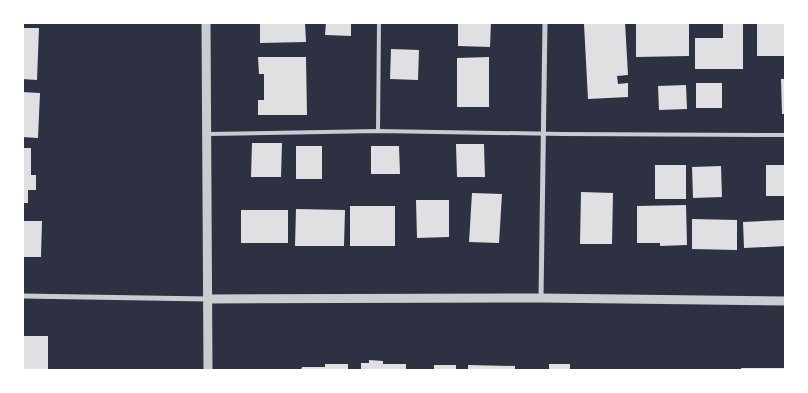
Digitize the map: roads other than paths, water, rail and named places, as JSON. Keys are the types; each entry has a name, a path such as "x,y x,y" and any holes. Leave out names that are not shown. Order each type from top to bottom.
{"street":[{"path":"206,22 208,370"},
{"path":"541,298 544,22"},
{"path":"22,296 208,299 541,298 786,301"}],"lane":[{"path":"378,131 379,22"},
{"path":"206,134 378,131 786,135"}]}
